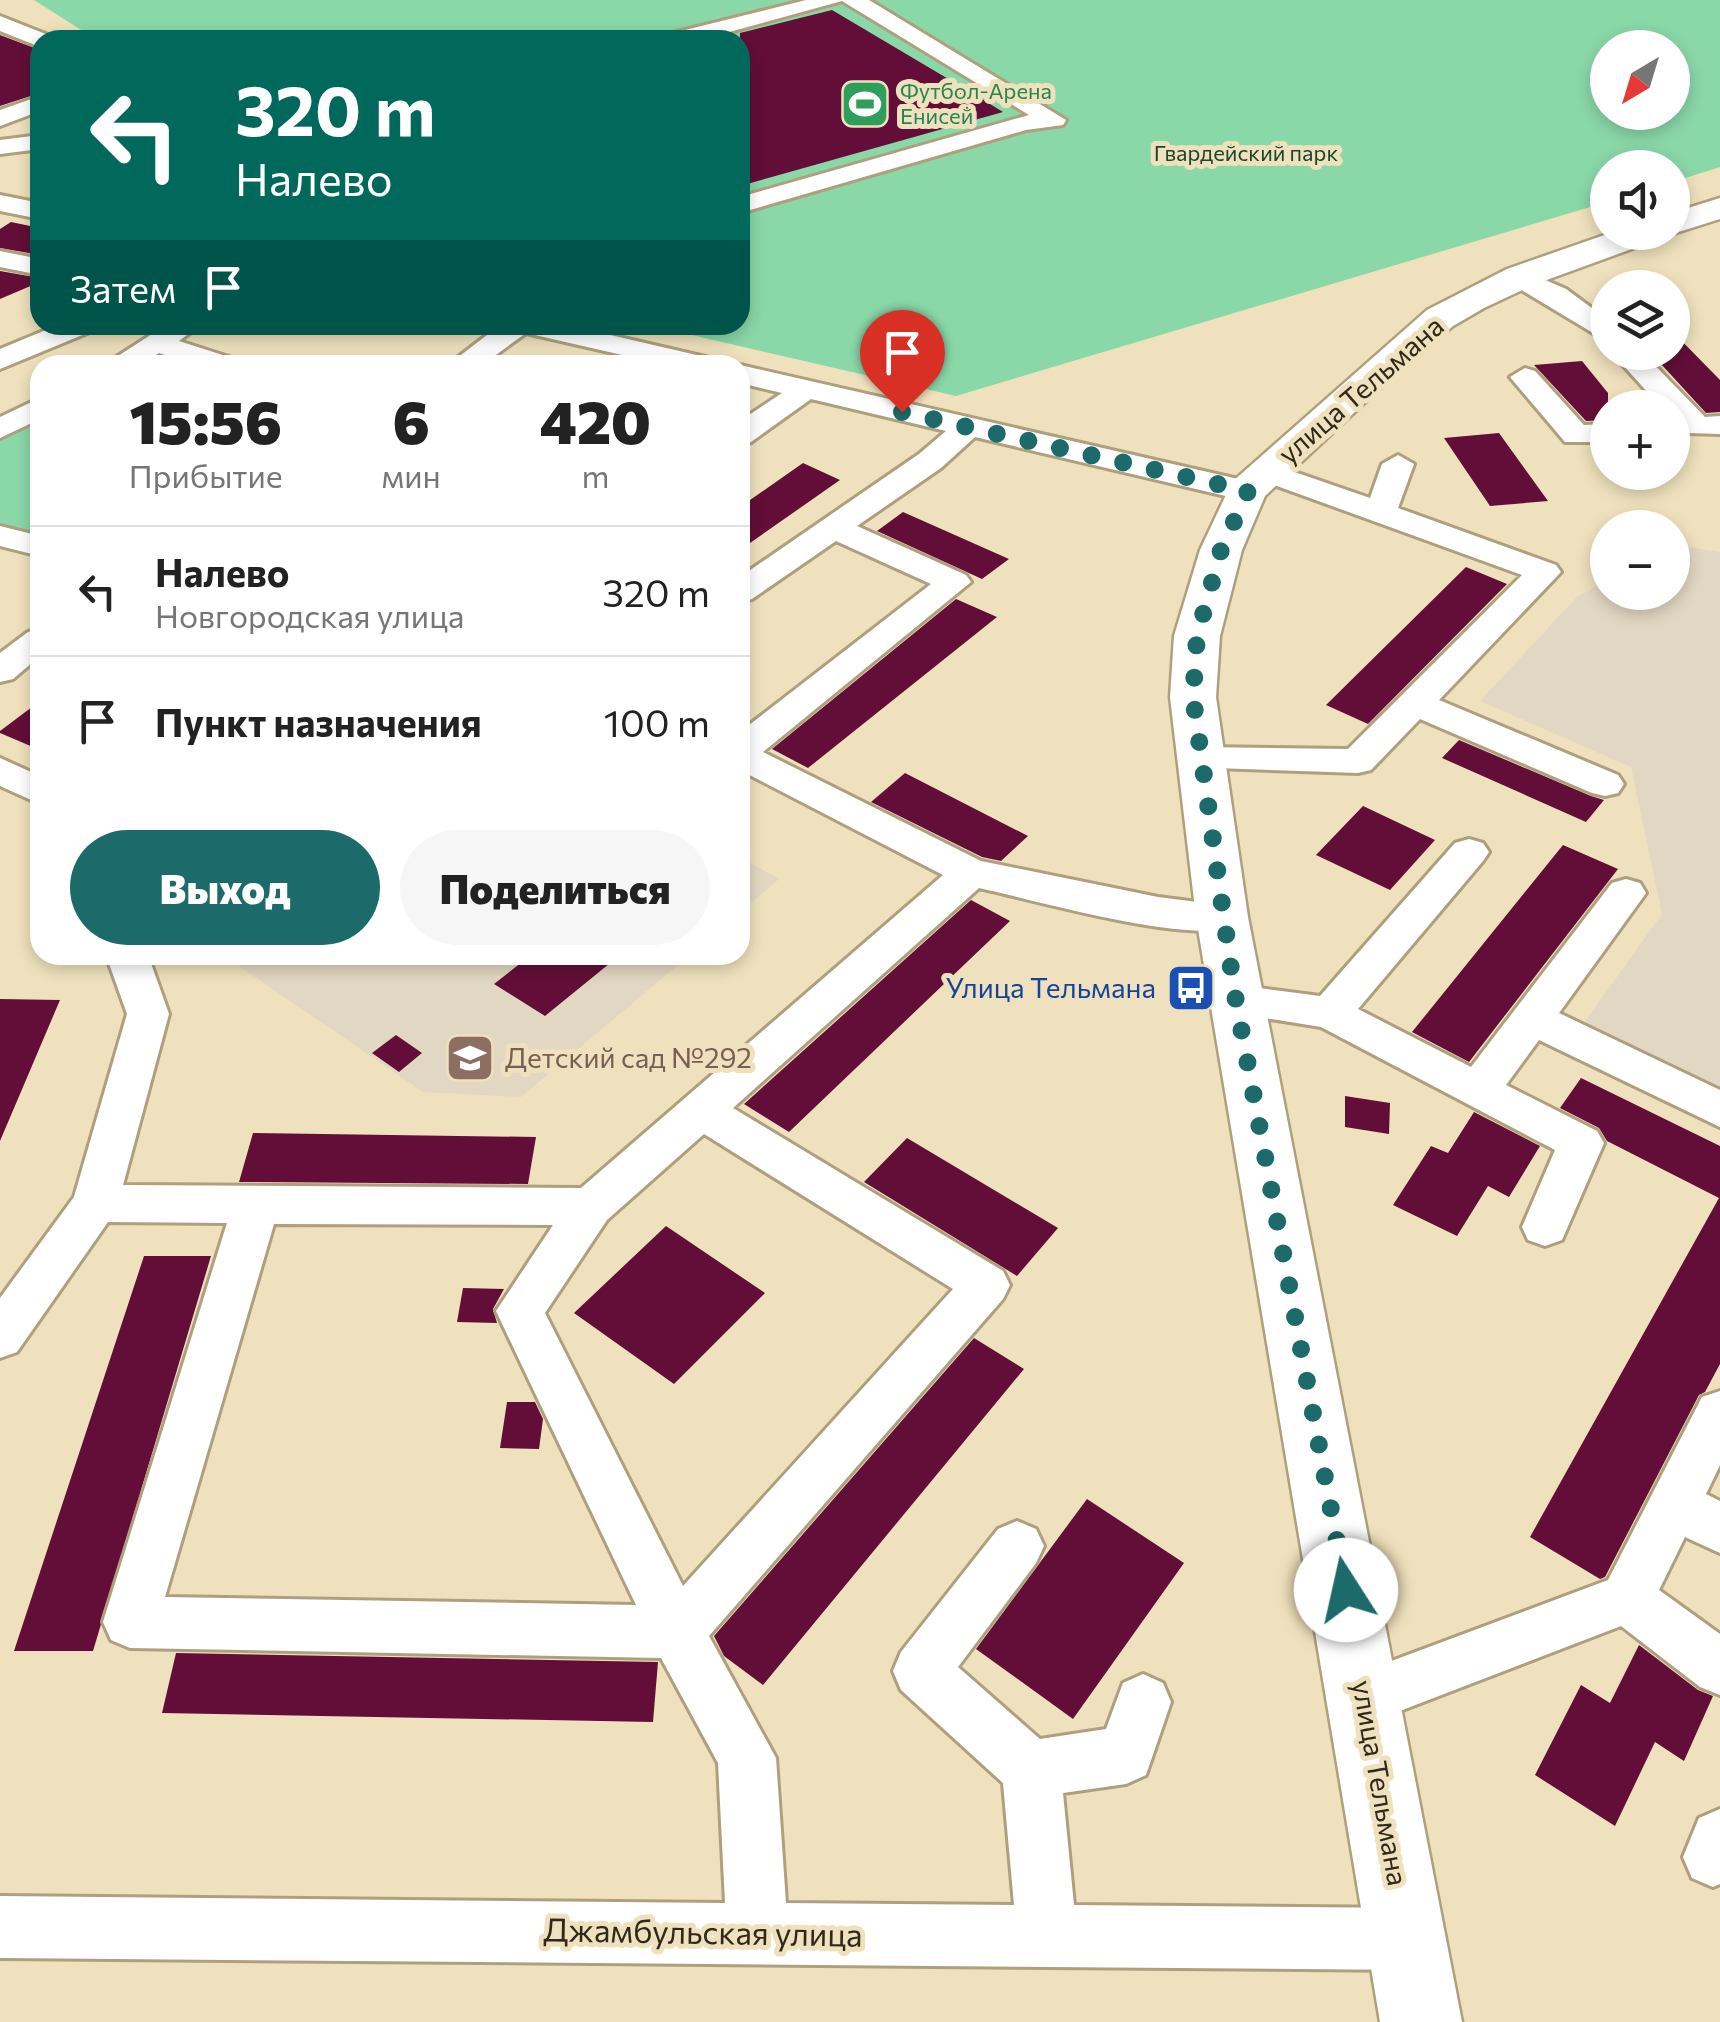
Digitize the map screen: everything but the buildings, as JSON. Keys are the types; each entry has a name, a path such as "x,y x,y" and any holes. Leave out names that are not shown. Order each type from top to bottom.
{"main road":[{"path":"1690,218 1720,208"},
{"name":"улица Тельмана","path":"1421,2022 1366,1697 1222,917 1193,697 1197,636 1221,550 1257,481 1440,318 1520,277 1596,250"}],"street":[{"path":"712,30 827,0"},
{"path":"750,202 1024,123 1054,120 854,0"},
{"path":"0,23 30,36"},
{"path":"0,118 30,107"},
{"path":"0,147 30,143"},
{"path":"0,203 30,209"},
{"path":"1520,277 1556,295 1590,320"},
{"path":"0,360 59,335"},
{"path":"138,355 172,335"},
{"path":"477,355 505,335"},
{"path":"564,335 634,355"},
{"path":"159,344 194,355"},
{"path":"1642,370 1697,427"},
{"path":"750,376 967,428 1257,481 1381,512 1544,572 1358,761 1201,759"},
{"path":"1525,378 1576,436 1590,435"},
{"path":"750,428 805,390"},
{"path":"0,429 30,412"},
{"path":"750,585 930,461 967,428"},
{"path":"1381,512 1398,464"},
{"path":"750,745 954,582 831,526"},
{"path":"0,536 30,544"},
{"path":"0,671 30,647"},
{"path":"1416,704 1605,784"},
{"path":"750,758 972,872 1140,908 1222,917"},
{"path":"0,770 30,786"},
{"path":"1330,1013 1470,852"},
{"path":"757,1933 747,1758 677,1632 520,1311 591,1207 972,872"},
{"path":"1478,1090 1626,893"},
{"path":"0,1338 95,1203 148,1014 131,965"},
{"path":"1236,1000 1330,1013 1581,1142 1545,1227"},
{"path":"1531,1018 1720,1110"},
{"path":"256,1205 130,1622 677,1632 986,1285 703,1112"},
{"path":"95,1203 591,1207"},
{"path":"1366,1697 1627,1598 1698,1516 1720,1413"},
{"path":"1017,1546 920,1672 1031,1769 1047,1938"},
{"path":"1627,1598 1720,1668"},
{"path":"1031,1769 1126,1755 1142,1702"},
{"name":"Джамбульская улица","path":"0,1926 1407,1939"}],"shaded area":[{"path":"1690,548 1720,552 1720,1099 1579,1030 1662,914 1631,767 1480,701 1577,597 1590,590 1590,610 1690,610"},
{"path":"750,863 779,879 750,904"},
{"name":"Детский сад №292","path":"238,965 678,965 521,1097 423,1092"}],"green space":[{"name":"Гвардейский парк","path":"34,0 1720,0 1720,167 1690,177 1690,150 1590,150 1590,207 956,396 691,335 750,335 750,30 81,30"},
{"path":"30,422 30,535 0,529 0,438"}],"place":[{"name":"Футбол-Арена Енисей","path":"865,104"},
{"name":"Улица Тельмана","path":"1191,988"},
{"name":"Детский сад №292","path":"470,1058"}],"route":[{"path":"902,412 1248,491 1221,550 1197,636 1193,697 1234,990 1346,1590"}]}
